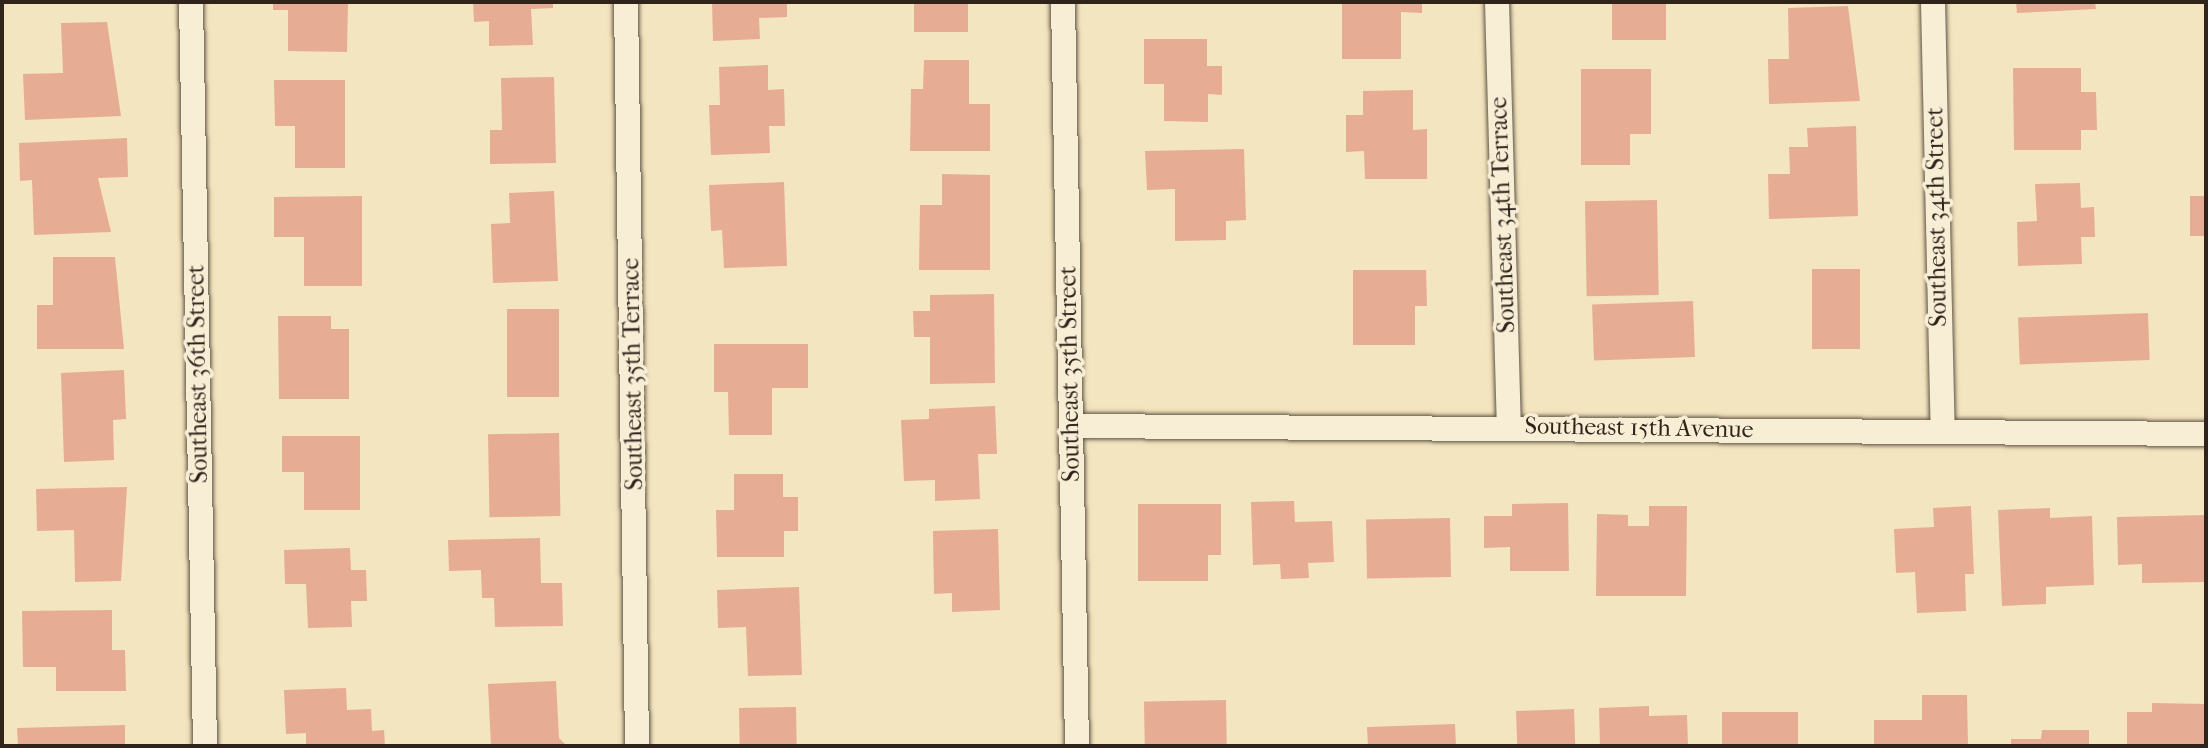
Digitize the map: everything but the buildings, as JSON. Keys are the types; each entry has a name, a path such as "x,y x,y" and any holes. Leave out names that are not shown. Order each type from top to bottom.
{"street":[{"name":"Southeast 36th Street","path":"191,2 205,746"},
{"name":"Southeast 35th Terrace","path":"626,2 637,746"},
{"name":"Southeast 35th Street","path":"1063,2 1077,746"},
{"name":"Southeast 34th Terrace","path":"1497,2 1509,427"},
{"name":"Southeast 34th Street","path":"1933,2 1943,431"},
{"name":"Southeast 15th Avenue","path":"1072,426 2206,434"}]}
